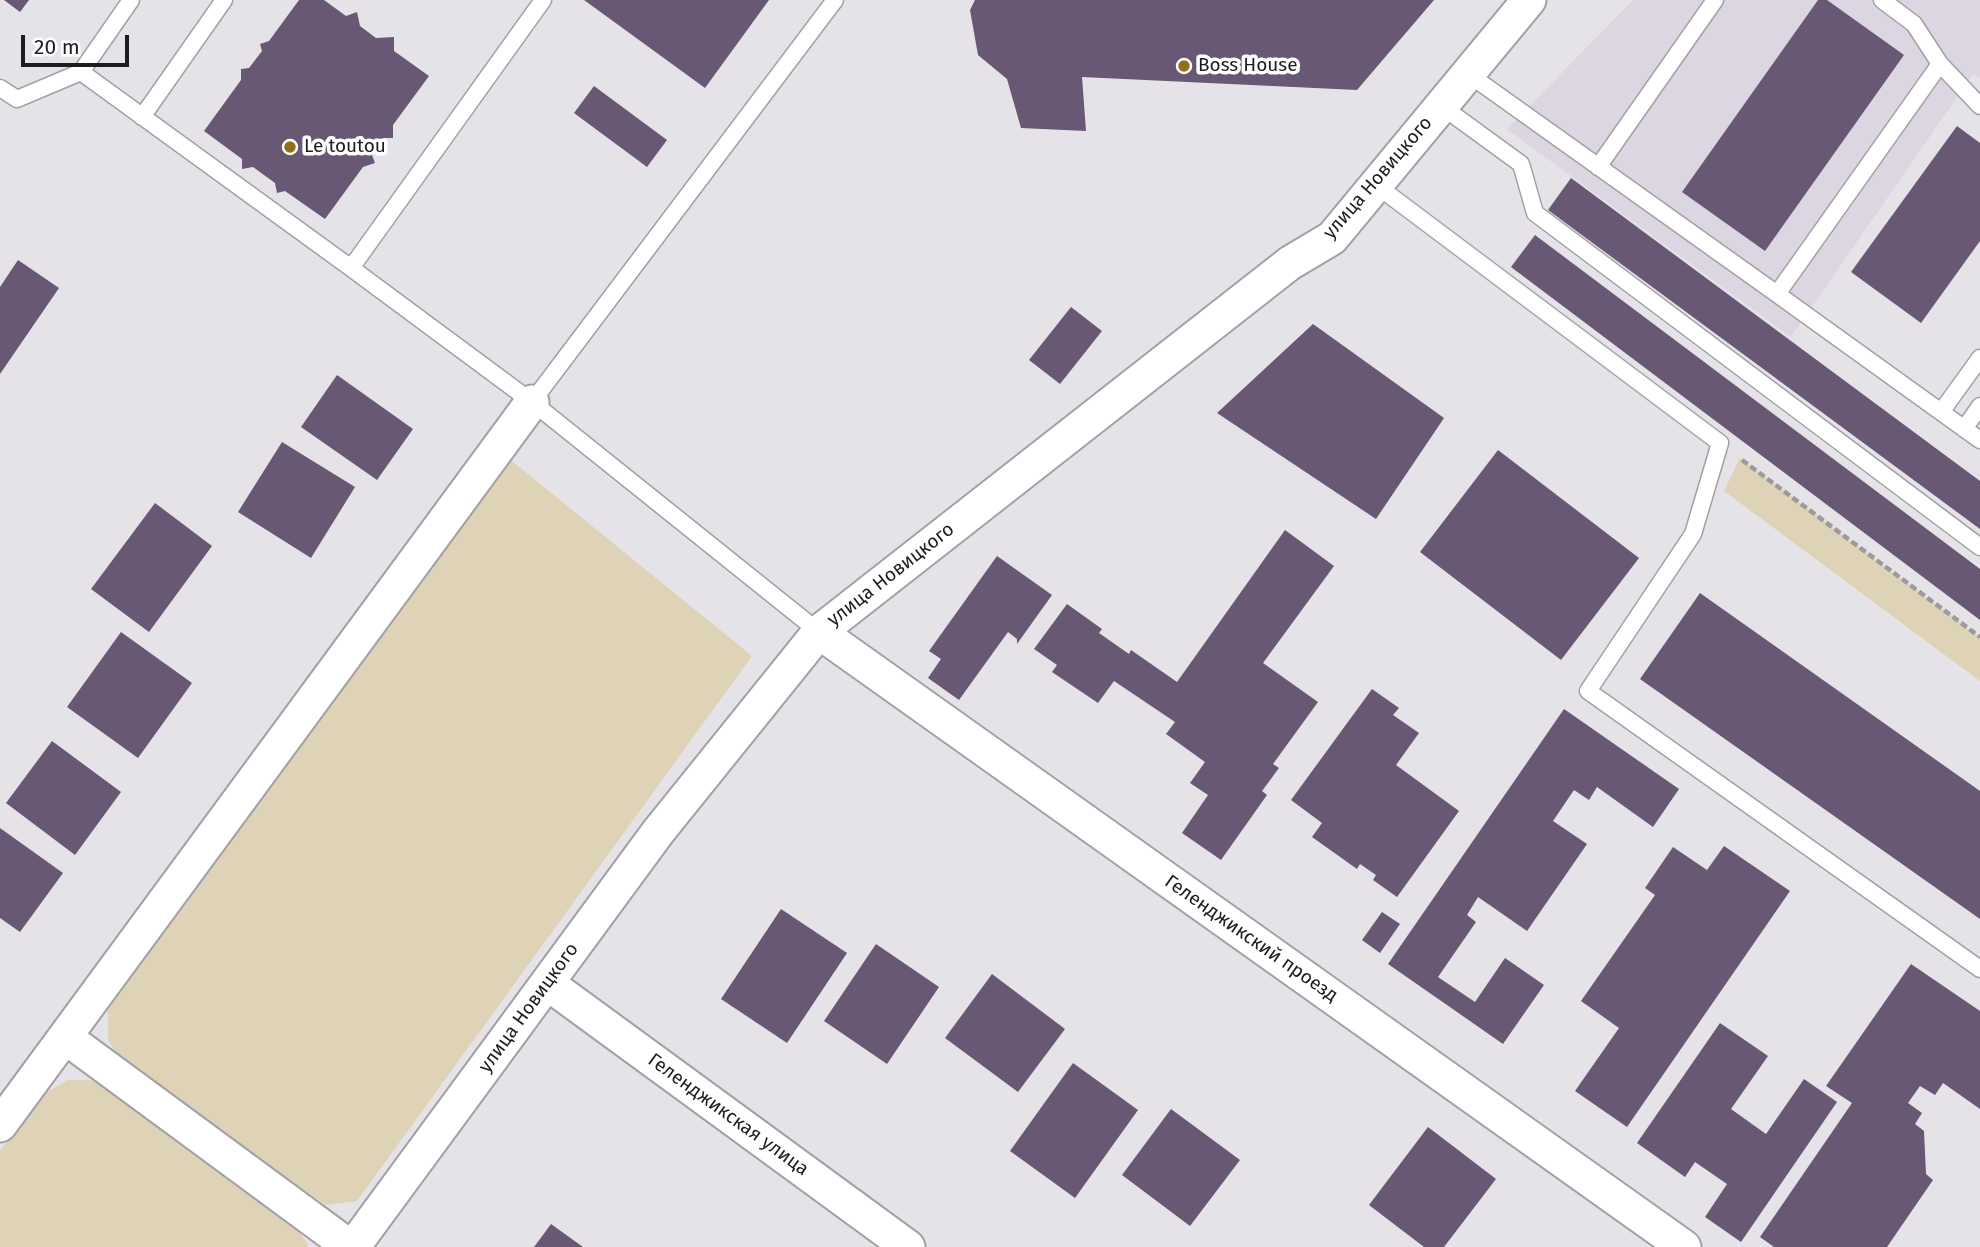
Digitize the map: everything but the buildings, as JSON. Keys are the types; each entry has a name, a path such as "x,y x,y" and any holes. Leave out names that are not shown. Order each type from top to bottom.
{"street":[{"name":"улица Новицкого","path":"352,1247 658,832 819,632 1290,263 1332,238 1529,0"},
{"path":"0,1125 532,402"},
{"name":"Геленджикский проезд","path":"819,632 1684,1247"},
{"name":"Геленджикская улица","path":"547,983 908,1247"},
{"path":"65,1037 352,1247"}],"lane":[{"path":"0,88 17,99 81,72 131,0"},
{"path":"142,117 224,0"},
{"path":"341,260 351,268 543,0"},
{"path":"532,402 835,0"},
{"path":"1598,167 1715,0"},
{"path":"1882,0 1914,24 1940,64 1980,106"},
{"path":"1777,294 1940,64"},
{"path":"81,72 532,402 819,632"},
{"path":"1467,73 1980,440"},
{"path":"1440,105 1521,164 1535,213 1980,547"},
{"path":"1376,185 1720,443 1693,534 1588,691 1980,969"},
{"path":"1941,412 1980,359"},
{"path":"1964,429 1980,406"}],"path":[{"path":"1720,443 1980,637"}],"shaded area":[{"path":"1633,0 1980,0 1980,78 1973,74 1791,337 1507,129"},
{"path":"507,457 752,656 357,1201 326,1205 128,1070 108,1040 108,1009"},
{"path":"1740,458 1980,637 1980,681 1724,491"},
{"path":"68,1080 90,1080 115,1089 296,1226 309,1247 0,1247 0,1151 40,1096"}],"place":[{"name":"Boss House","path":"1184,66"},
{"name":"Le toutou","path":"290,147"}]}
